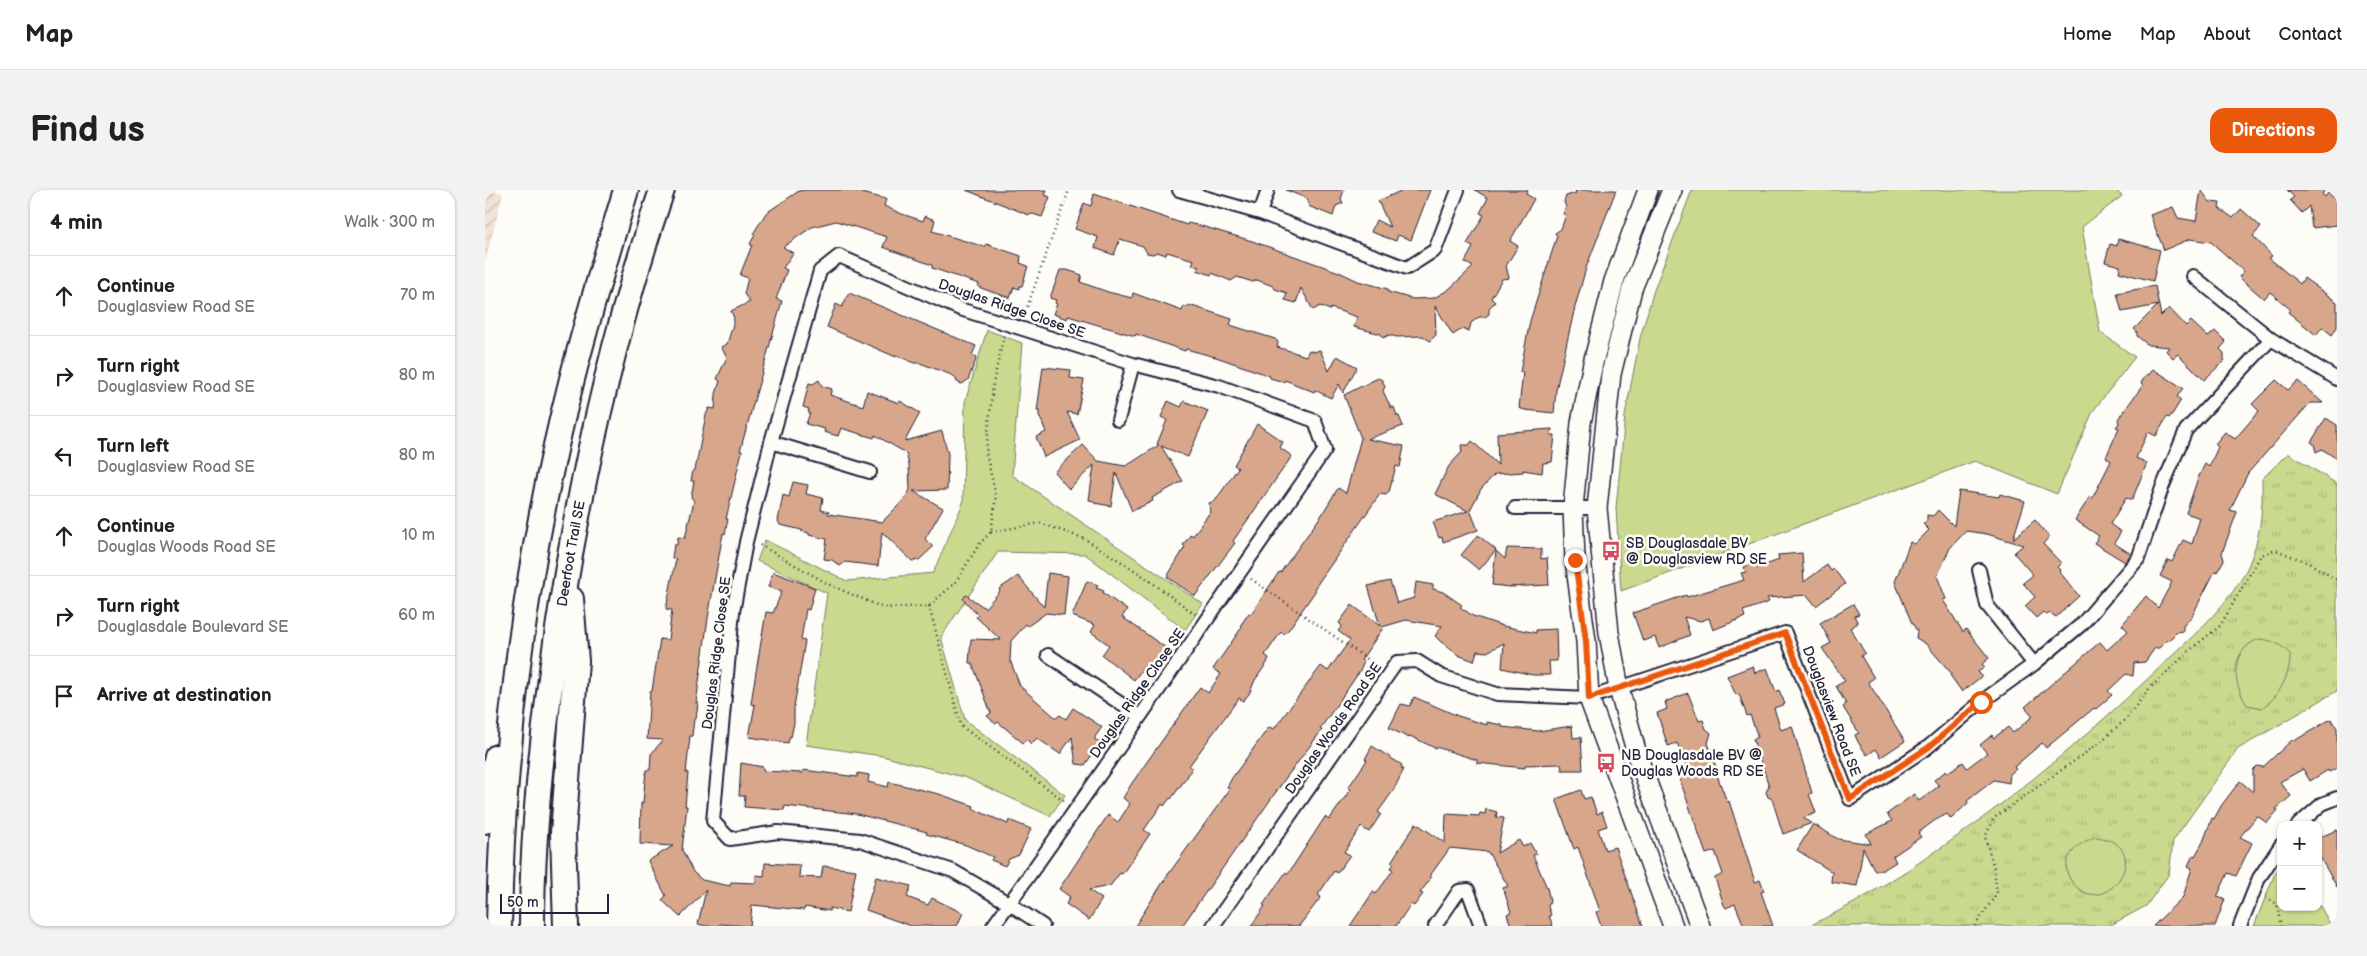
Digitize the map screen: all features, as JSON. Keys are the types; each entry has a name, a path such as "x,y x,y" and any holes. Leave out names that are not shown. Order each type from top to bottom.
{"highway":[{"path":"499,926 504,813 519,660 529,588 549,480 588,317 613,190"},
{"path":"588,317 626,190"},
{"name":"Deerfoot Trail SE","path":"532,926 536,832 543,743 550,677 568,560 601,396 642,250 662,190"},
{"path":"566,926 563,833 576,661 568,560"},
{"path":"485,821 486,804 519,660"}],"street":[{"path":"1179,190 1260,213 1407,268 1435,250 1459,190"},
{"path":"1260,213 1269,190"},
{"path":"1648,190 1614,280 1593,363 1581,423 1573,508 1575,560 1586,641 1589,698 1673,926"},
{"path":"1672,190 1632,289 1611,374 1597,508 1609,633 1619,689 1638,758 1699,926"},
{"name":"Douglas Ridge Close SE","path":"1009,904 1325,450 1315,421 1219,386 1133,364 960,309 839,256 820,271 771,442 747,542 733,612 713,821 730,839 778,832 860,840 953,871 1043,926"},
{"path":"2193,276 2271,339 2337,379"},
{"name":"Douglasview Road SE","path":"1619,689 1785,633 1850,799 1929,747 1981,702 2034,664 2082,624 2138,559 2162,488 2187,430 2271,339"},
{"path":"1118,420 1133,364"},
{"path":"771,442 870,472"},
{"path":"1515,508 1597,508"},
{"path":"1979,570 1987,605 2034,664"},
{"path":"1047,654 1139,716"},
{"name":"Douglas Woods Road SE","path":"1213,926 1397,662 1417,661 1441,676 1497,694 1589,698 1619,689"},
{"path":"2303,821 2322,804 2337,798"},
{"path":"2240,926 2259,878 2277,852"},
{"path":"1435,926 1459,891 1469,890 1481,926"},
{"path":"993,926 1009,904"}],"path":[{"path":"991,532 996,496 987,453 993,384 1014,326 1069,190"},
{"path":"747,542 760,545 830,585 884,608 929,606 955,583 980,542 991,532 1040,523 1085,539 1139,574 1205,622"},
{"path":"1975,926 1997,893 1994,868 1985,837 1994,818 2098,744 2127,718 2148,690 2190,650 2220,626 2261,555 2276,550 2309,563 2337,580"},
{"path":"1240,571 1389,674"},
{"path":"929,606 961,726 1075,809"},
{"path":"2255,891 2277,904 2281,926"}],"shaded area":[{"path":"485,190 503,193 485,262"}],"green space":[{"path":"1692,190 2115,190 2122,196 2082,227 2100,332 2135,357 2093,411 2057,494 1975,461 1621,591 1616,508 1625,416 1640,338 1654,290"},
{"path":"987,330 1022,343 1012,475 1203,604 1185,630 1085,554 998,552 941,637 965,720 1065,795 1050,816 967,778 882,756 806,745 827,593 757,561 765,540 847,581 933,573 963,503 965,402"},
{"path":"2288,453 2337,484 2337,691 2238,749 2173,841 2169,874 2146,906 2109,926 1809,926 1854,903 1982,819 2088,733 2201,628 2233,591 2248,566 2257,542 2259,530 2262,505 2262,479"},
{"path":"2259,639 2276,643 2290,654 2290,662 2283,684 2274,698 2262,708 2247,705 2238,687 2236,677 2238,659 2242,651 2249,644"},
{"path":"2096,837 2115,843 2124,853 2125,866 2120,878 2111,889 2098,894 2085,893 2072,882 2068,874 2068,860 2076,848"},
{"path":"2277,871 2277,911 2322,911 2322,909 2331,926 2254,926"}],"building":[{"path":"850,190 886,199 884,206 902,214 923,221 925,216 935,220 932,231 985,247 986,244 1021,256 1020,263 1028,266 1022,286 1019,289 1014,287 1010,298 978,287 979,284 932,268 932,265 883,247 887,237 836,221 812,227 783,247 793,253 783,268 787,270 776,299 782,301 740,451 742,451 726,519 728,519 725,534 723,533 708,618 696,703 698,703 696,719 694,719 692,736 690,736 686,773 688,773 685,806 687,806 682,850 693,872 702,880 730,886 731,882 756,883 756,875 764,876 765,863 800,865 799,877 821,878 823,866 856,870 848,912 830,908 830,911 805,907 804,910 752,905 750,926 720,924 719,926 706,926 698,924 706,890 680,917 662,900 666,896 648,861 673,846 640,844 641,803 643,803 646,770 650,770 651,754 663,740 647,739 650,691 652,691 660,639 668,640 672,610 666,609 676,559 672,558 674,545 677,545 678,537 685,538 694,501 691,497 694,481 691,481 693,470 695,470 706,415 709,408 715,409 716,394 720,381 717,379 727,357 721,347 727,344 732,328 734,318 731,311 750,302 744,294 748,278 740,275 752,245 750,244 755,235 753,234 766,213 799,191"},
{"path":"966,190 1047,190 1045,195 1050,197 1042,217 1033,214 1029,215"},
{"path":"1286,190 1344,190 1341,199 1343,203 1336,206 1333,216 1308,206 1308,199"},
{"path":"1403,190 1430,190 1411,240 1398,235 1396,241 1371,232 1376,220 1390,227 1378,201"},
{"path":"1475,190 1528,190 1526,194 1534,199 1510,241 1518,246 1506,266 1509,278 1502,279 1491,298 1495,302 1489,308 1489,314 1485,317 1479,317 1471,323 1469,331 1462,329 1453,335 1435,306 1436,335 1430,341 1423,336 1397,337 1389,335 1383,338 1381,334 1354,327 1357,317 1320,306 1313,310 1301,288 1296,303 1285,300 1287,293 1257,280 1253,282 1237,277 1231,281 1212,273 1211,275 1197,270 1199,267 1192,265 1194,260 1167,252 1166,255 1157,252 1153,254 1147,253 1143,246 1120,239 1114,255 1095,248 1098,237 1075,229 1084,203 1091,206 1094,194 1187,225 1188,223 1205,227 1252,241 1339,272 1358,281 1388,289 1388,292 1413,299 1434,298 1448,290 1473,267 1465,262 1473,247 1467,244 1484,215 1480,213 1488,198"},
{"path":"1575,190 1616,190 1586,268 1575,307 1556,390 1554,413 1525,410 1519,408 1523,372 1520,372 1530,321 1557,236 1555,233 1561,229 1566,215 1563,214 1566,207 1564,202 1566,196 1576,193"},
{"path":"2201,190 2210,202 2220,203 2219,208 2233,218 2241,209 2261,227 2253,236 2272,256 2269,258 2300,284 2304,278 2337,302 2337,327 2332,335 2322,327 2316,335 2288,312 2290,309 2270,292 2264,299 2239,277 2244,271 2211,242 2190,239 2164,250 2150,215 2173,207 2178,218 2196,221"},
{"path":"2287,190 2326,190 2322,194 2325,197 2328,193 2337,200 2337,225 2312,228 2309,206 2302,213 2290,200 2294,197"},
{"path":"2118,239 2160,250 2153,281 2119,272 2120,266 2105,262 2110,244 2117,246"},
{"path":"1060,270 1067,270 1082,275 1080,282 1108,292 1132,298 1133,293 1182,311 1184,306 1188,307 1189,305 1232,319 1230,325 1275,339 1278,342 1277,347 1306,356 1309,350 1314,352 1320,350 1329,371 1337,356 1357,367 1343,393 1339,384 1331,398 1315,390 1314,392 1285,380 1284,382 1270,378 1270,376 1219,358 1186,349 1185,351 1136,334 1135,336 1068,316 1067,319 1053,314 1057,304 1055,303 1056,300 1050,298"},
{"path":"2155,286 2161,316 2169,308 2186,326 2191,321 2208,337 2215,331 2226,342 2220,349 2224,353 2224,361 2204,380 2178,354 2173,358 2166,351 2169,347 2148,345 2137,336 2137,332 2134,329 2158,305 2122,312 2117,293"},
{"path":"849,293 976,346 972,355 977,357 968,380 962,384 949,374 896,355 896,357 827,327 836,304 842,307"},
{"path":"1043,367 1071,370 1070,378 1084,380 1077,414 1067,412 1080,440 1044,457 1036,437 1046,432 1039,411 1037,411"},
{"path":"2153,369 2183,388 2177,397 2181,400 2169,418 2167,417 2156,436 2148,432 2136,458 2147,463 2132,500 2126,498 2110,524 2121,532 2114,543 2131,554 2125,562 2094,543 2099,536 2075,520 2090,497 2092,499 2111,461 2106,457 2119,428 2116,427 2119,423 2118,419 2143,385 2141,383 2147,374 2149,375"},
{"path":"1378,378 1382,380 1385,386 1383,391 1391,408 1394,407 1403,426 1367,439 1404,446 1400,467 1396,466 1389,492 1386,495 1380,494 1314,589 1316,590 1289,629 1284,634 1281,632 1265,655 1269,658 1267,663 1255,680 1249,694 1243,701 1239,698 1189,766 1192,768 1187,777 1171,799 1164,806 1162,804 1144,830 1150,834 1122,874 1120,873 1110,886 1089,890 1102,899 1089,920 1066,904 1070,897 1059,889 1108,815 1118,822 1130,804 1123,798 1132,783 1200,687 1208,693 1221,674 1213,669 1242,627 1240,626 1249,613 1251,614 1279,572 1321,516 1338,488 1346,493 1361,438 1344,395"},
{"path":"819,380 822,386 832,389 830,395 863,406 867,391 899,403 900,401 920,413 905,441 942,431 948,454 947,490 913,491 943,508 925,539 933,547 919,560 912,561 882,532 878,566 845,562 840,566 832,560 824,559 827,539 780,525 778,521 783,495 789,497 793,482 808,485 806,494 823,498 821,510 829,512 828,514 882,522 904,500 910,490 909,465 906,453 875,435 874,438 841,428 838,436 824,432 825,429 806,424 810,413 808,412 809,409 803,407 809,383 813,384"},
{"path":"2276,380 2288,390 2298,381 2323,403 2310,403 2248,473 2230,510 2237,512 2222,553 2224,560 2217,572 2215,571 2192,616 2183,626 2183,631 2177,632 2159,648 2155,648 2145,662 2134,663 2133,676 2126,674 2108,691 2112,695 2096,709 2094,708 2046,748 2042,743 2014,767 2016,769 2010,774 2009,783 1994,780 1967,801 1968,803 1951,819 1947,814 1934,821 1918,833 1921,837 1893,856 1896,862 1883,870 1875,871 1863,848 1857,886 1831,882 1832,872 1797,850 1813,824 1838,839 1871,844 1866,834 1892,821 1887,814 1914,794 1919,801 1939,786 1934,780 1946,771 1947,773 1963,762 1967,768 1987,753 1980,745 1992,735 1994,738 2008,727 2013,733 2033,716 2025,707 2100,642 2107,650 2128,631 2122,625 2146,596 2158,608 2172,582 2160,576 2168,560 2172,562 2183,540 2192,544 2200,518 2186,513 2198,478 2205,464 2209,467 2218,447 2215,444 2225,432 2235,439 2259,411 2252,404"},
{"path":"1168,401 1181,407 1184,401 1208,411 1188,457 1161,446 1183,481 1152,498 1153,501 1132,511 1116,473 1111,506 1094,503 1094,501 1089,500 1094,465 1069,489 1054,472 1083,445 1098,461 1125,466 1131,463 1159,445 1157,444 1167,420 1161,417"},
{"path":"2326,418 2337,425 2337,459 2322,449 2316,452 2314,444 2311,442"},
{"path":"1257,424 1283,442 1280,448 1292,456 1233,541 1235,543 1195,596 1167,577 1185,547 1183,545 1191,534 1193,536 1210,512 1209,503 1215,501 1238,468 1234,465"},
{"path":"1552,429 1551,435 1555,435 1552,462 1543,463 1542,473 1523,470 1523,472 1495,474 1481,489 1470,510 1478,530 1443,542 1442,537 1439,538 1433,522 1468,511 1435,494 1449,466 1462,452 1461,445 1469,445 1472,441 1498,465 1497,433"},
{"path":"1959,491 1999,497 2000,494 2025,501 2013,539 2035,520 2049,537 2043,544 2061,563 2057,567 2059,571 2079,596 2056,617 2050,613 2047,615 2043,612 2036,618 2025,606 2035,597 2023,583 2033,575 2014,553 2023,545 1987,534 1966,531 1950,548 1937,576 1946,599 1943,600 1963,632 1966,629 1989,658 1982,664 1985,667 1978,672 1982,676 1962,692 1950,675 1952,674 1926,644 1916,638 1917,631 1895,582 1910,542 1915,544 1929,530 1923,524 1927,521 1927,515 1933,516 1938,510 1954,526"},
{"path":"1478,535 1496,550 1479,570 1461,555"},
{"path":"1507,548 1541,549 1541,559 1547,558 1549,585 1509,587 1492,585 1496,551 1505,559"},
{"path":"1802,553 1804,582 1827,565 1831,571 1834,569 1845,584 1816,606 1807,595 1767,598 1769,602 1743,611 1745,617 1713,630 1709,618 1701,621 1684,617 1690,635 1659,648 1655,637 1643,641 1633,613 1686,595 1687,597 1744,580 1741,573 1746,572 1744,567 1755,563 1757,568 1779,560 1778,555"},
{"path":"773,572 815,588 809,610 806,609 801,640 805,641 794,707 794,723 788,743 749,737 755,705 751,704 766,612 773,613 782,591 768,587"},
{"path":"1048,573 1068,576 1064,615 1046,613 1028,626 1026,624 1011,641 1010,660 1020,686 1056,718 1060,715 1066,719 1073,708 1102,727 1095,737 1095,740 1100,743 1085,765 1076,764 1072,737 1060,754 1037,738 1031,744 1026,739 1023,743 998,722 996,724 987,716 991,713 972,663 969,663 971,639 1001,640 976,617 978,615 963,599 966,595 985,608 1000,591 999,589 1018,576 1044,607"},
{"path":"1087,581 1098,585 1096,588 1104,591 1103,593 1127,610 1122,617 1166,648 1149,671 1144,667 1134,680 1102,655 1109,645 1091,632 1095,625 1072,616"},
{"path":"1390,581 1397,603 1414,598 1416,582 1433,585 1433,589 1443,592 1462,605 1460,607 1473,616 1503,626 1536,633 1536,630 1556,629 1557,661 1549,661 1550,675 1533,675 1502,668 1504,643 1487,652 1477,651 1474,661 1458,655 1435,636 1442,626 1406,620 1382,627 1361,660 1364,662 1360,671 1320,729 1322,730 1285,779 1182,926 1135,926 1167,876 1230,789 1227,787 1232,778 1269,727 1274,729 1321,666 1328,671 1350,640 1338,631 1342,626 1339,623 1352,605 1380,626 1368,586"},
{"path":"1853,604 1859,614 1854,616 1858,623 1850,628 1865,653 1861,656 1874,678 1868,682 1905,741 1881,757 1876,749 1867,755 1858,742 1855,735 1859,733 1843,707 1846,704 1836,686 1845,681 1822,648 1831,643 1820,623"},
{"path":"1753,666 1755,673 1767,668 1776,692 1779,690 1785,704 1774,708 1781,730 1792,726 1812,793 1809,794 1816,813 1803,818 1812,823 1783,834 1772,799 1768,797 1766,792 1769,786 1753,739 1758,737 1750,715 1747,716 1739,694 1736,695 1727,676"},
{"path":"1688,693 1699,721 1703,720 1706,729 1711,733 1708,743 1716,767 1714,767 1727,802 1729,801 1755,882 1760,880 1764,891 1761,892 1773,926 1744,926 1735,904 1726,908 1724,905 1715,878 1723,874 1715,851 1706,854 1676,769 1686,765 1677,743 1668,746 1657,713 1667,709 1665,702"},
{"path":"1414,697 1458,716 1487,725 1487,722 1502,725 1502,727 1538,731 1572,726 1573,738 1581,737 1583,770 1562,770 1561,764 1525,765 1525,768 1477,763 1477,760 1435,748 1389,728 1401,704 1410,706"},
{"path":"2331,719 2337,728 2337,768 2329,772 2328,770 2310,781 2303,769 2280,782 2291,796 2276,809 2278,810 2267,823 2257,816 2240,837 2252,843 2236,876 2228,873 2217,897 2225,899 2215,926 2153,926 2183,897 2192,868 2188,866 2193,855 2195,856 2203,842 2212,818 2214,819 2221,806 2240,781 2253,792 2253,770 2257,766 2263,767 2293,739 2294,741"},
{"path":"1372,746 1402,765 1401,768 1404,769 1393,791 1378,812 1381,814 1369,832 1361,827 1344,852 1350,855 1337,873 1334,871 1318,895 1321,897 1299,926 1251,926 1265,906 1263,905 1286,872 1288,874 1325,817 1329,820 1351,789 1348,788 1367,760 1365,759"},
{"path":"741,763 763,767 763,771 803,773 803,770 857,777 858,773 869,775 868,782 888,787 889,782 939,794 974,806 973,808 978,811 1008,824 1009,820 1031,829 1019,855 1009,859 1005,866 991,860 993,857 966,845 926,834 927,832 857,814 785,806 784,810 744,807 745,796 739,796"},
{"path":"1581,790 1584,799 1591,797 1597,814 1602,812 1607,826 1598,829 1605,850 1615,847 1643,926 1601,926 1596,912 1600,911 1578,847 1574,849 1556,799"},
{"path":"1486,809 1497,812 1496,817 1504,818 1497,853 1519,840 1523,847 1530,843 1536,854 1533,855 1547,888 1550,901 1548,907 1551,915 1549,916 1553,926 1511,926 1507,914 1511,912 1503,888 1508,886 1488,852 1450,848 1429,877 1431,878 1420,893 1423,894 1414,906 1411,904 1396,926 1350,926 1373,892 1376,894 1393,870 1391,868 1394,864 1391,862 1416,823 1445,843 1446,814 1479,816 1480,813 1485,814"},
{"path":"2337,830 2337,887 2322,861 2322,836"},
{"path":"876,877 911,886 907,897 928,905 932,898 963,913 957,926 911,926 866,910"}],"place":[{"name":"SB Douglasdale BV @ Douglasview RD SE","path":"1611,551"},
{"name":"NB Douglasdale BV @ Douglas Woods RD SE","path":"1606,763"}],"route":[{"path":"1575,560 1586,641 1589,698 1785,633 1850,799 1929,747 1981,702"}]}
